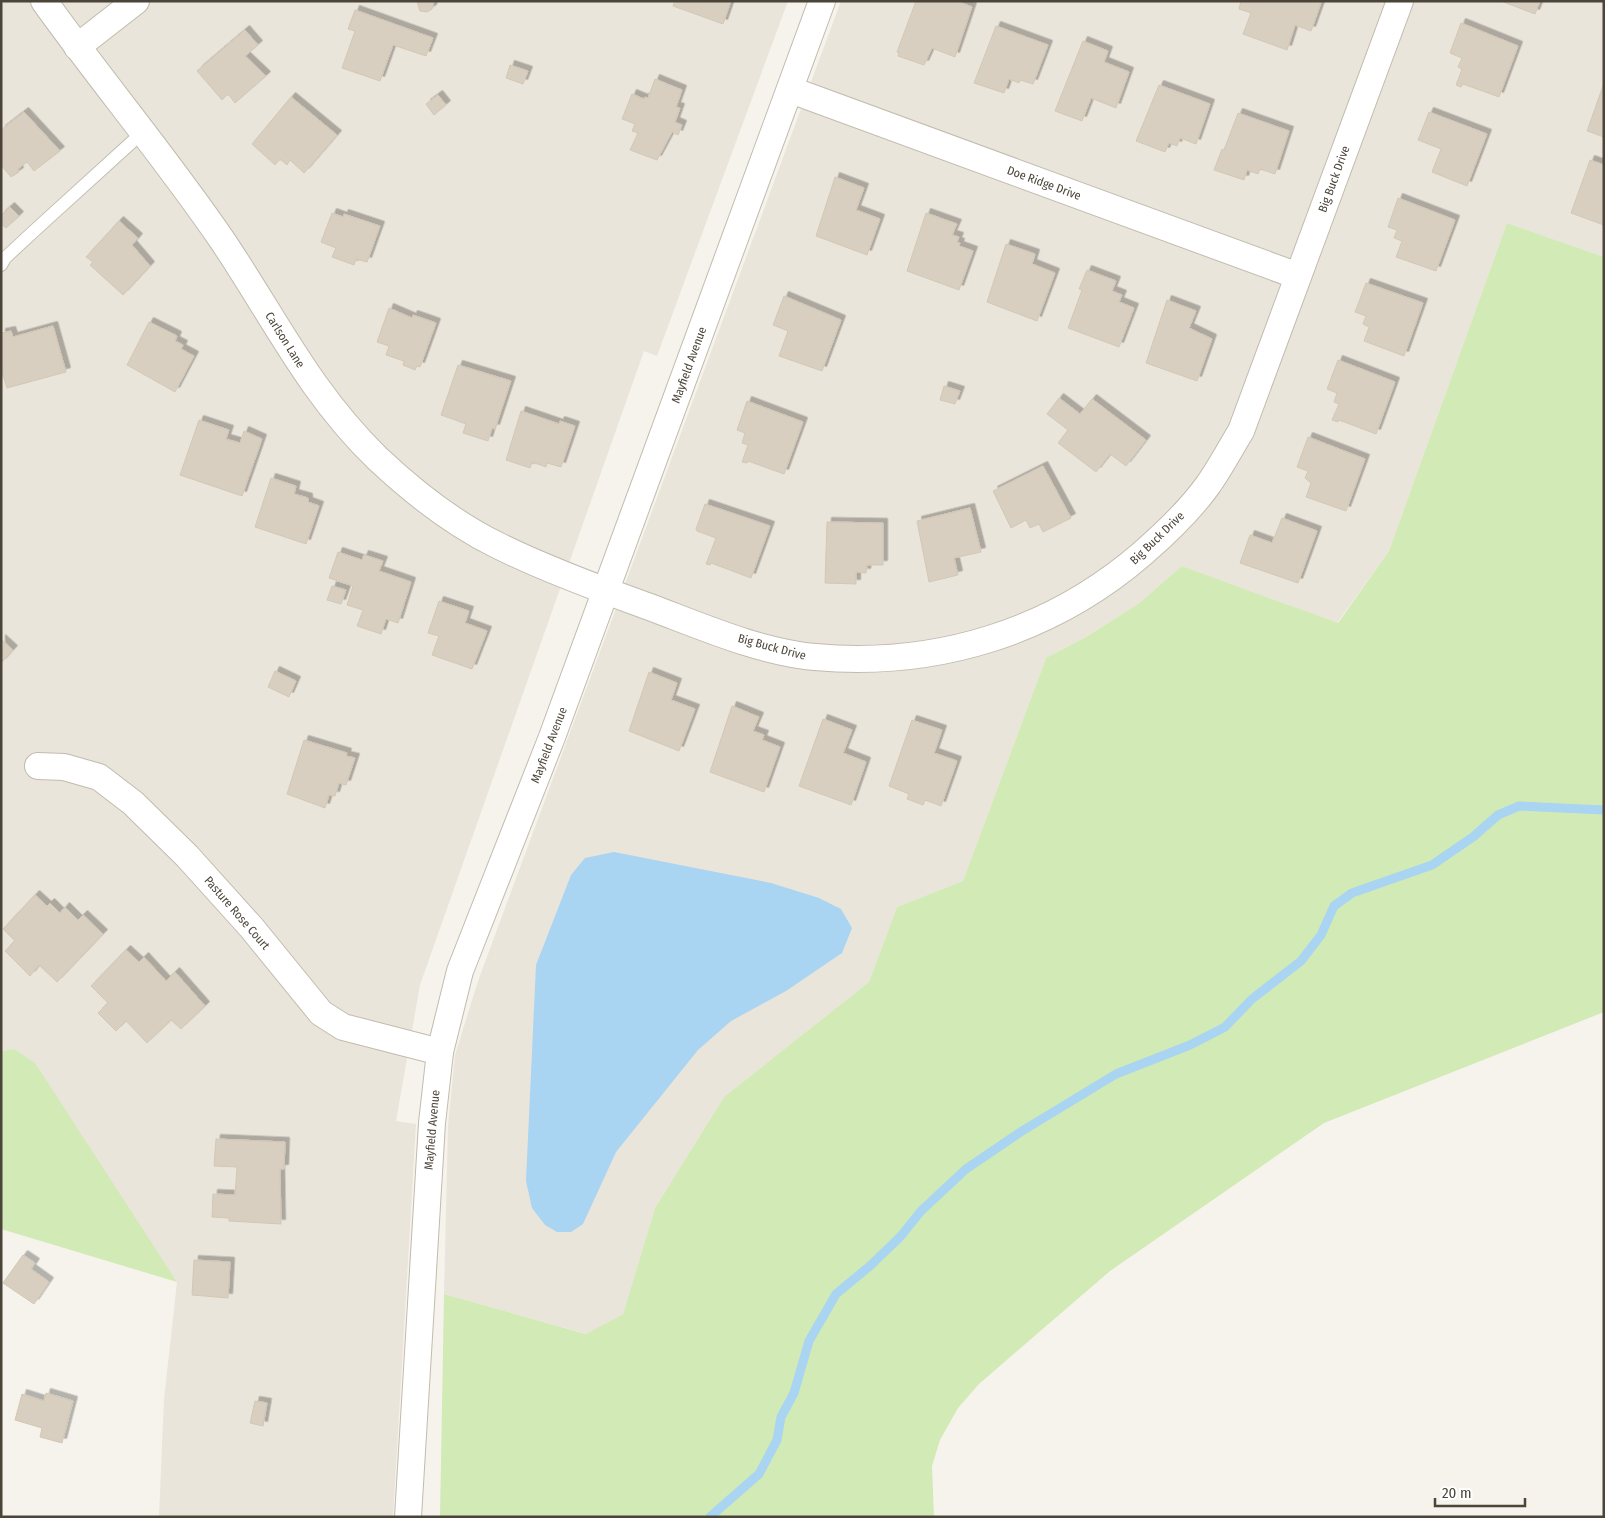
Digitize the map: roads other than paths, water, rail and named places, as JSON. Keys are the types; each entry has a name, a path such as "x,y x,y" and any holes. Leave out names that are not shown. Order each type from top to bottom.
{"street":[{"name":"Carlson Lane","path":"44,1 77,47 144,132 246,275 290,351 328,405 377,457 429,503 496,545 606,591"},
{"path":"77,47 136,1"},
{"name":"Mayfield Avenue","path":"408,1517 425,1219 440,1052 460,971 552,737 791,90 822,1"},
{"name":"Big Buck Drive","path":"606,591 754,644 812,657 868,659 937,654 996,638 1068,607 1118,575 1167,532 1207,487 1241,431 1400,1"},
{"name":"Doe Ridge Drive","path":"791,90 1298,276"},
{"name":"Pasture Rose Court","path":"38,766 64,767 99,778 133,803 186,856 251,927 321,1013 343,1027 440,1052"}],"lane":[{"path":"1,265 5,258 144,132"}],"water":[{"path":"614,852 771,883 819,898 841,909 852,928 842,953 786,991 731,1021 698,1050 616,1152 583,1224 571,1232 557,1232 545,1225 532,1208 526,1181 536,965 571,875 585,858"}],"waterway":[{"path":"710,1517 759,1474 777,1440 781,1417 794,1393 809,1341 836,1294 871,1265 901,1236 921,1211 966,1169 1022,1131 1116,1074 1190,1045 1225,1027 1252,999 1301,961 1321,935 1334,906 1352,893 1432,865 1473,837 1498,815 1519,806 1604,810"}]}
